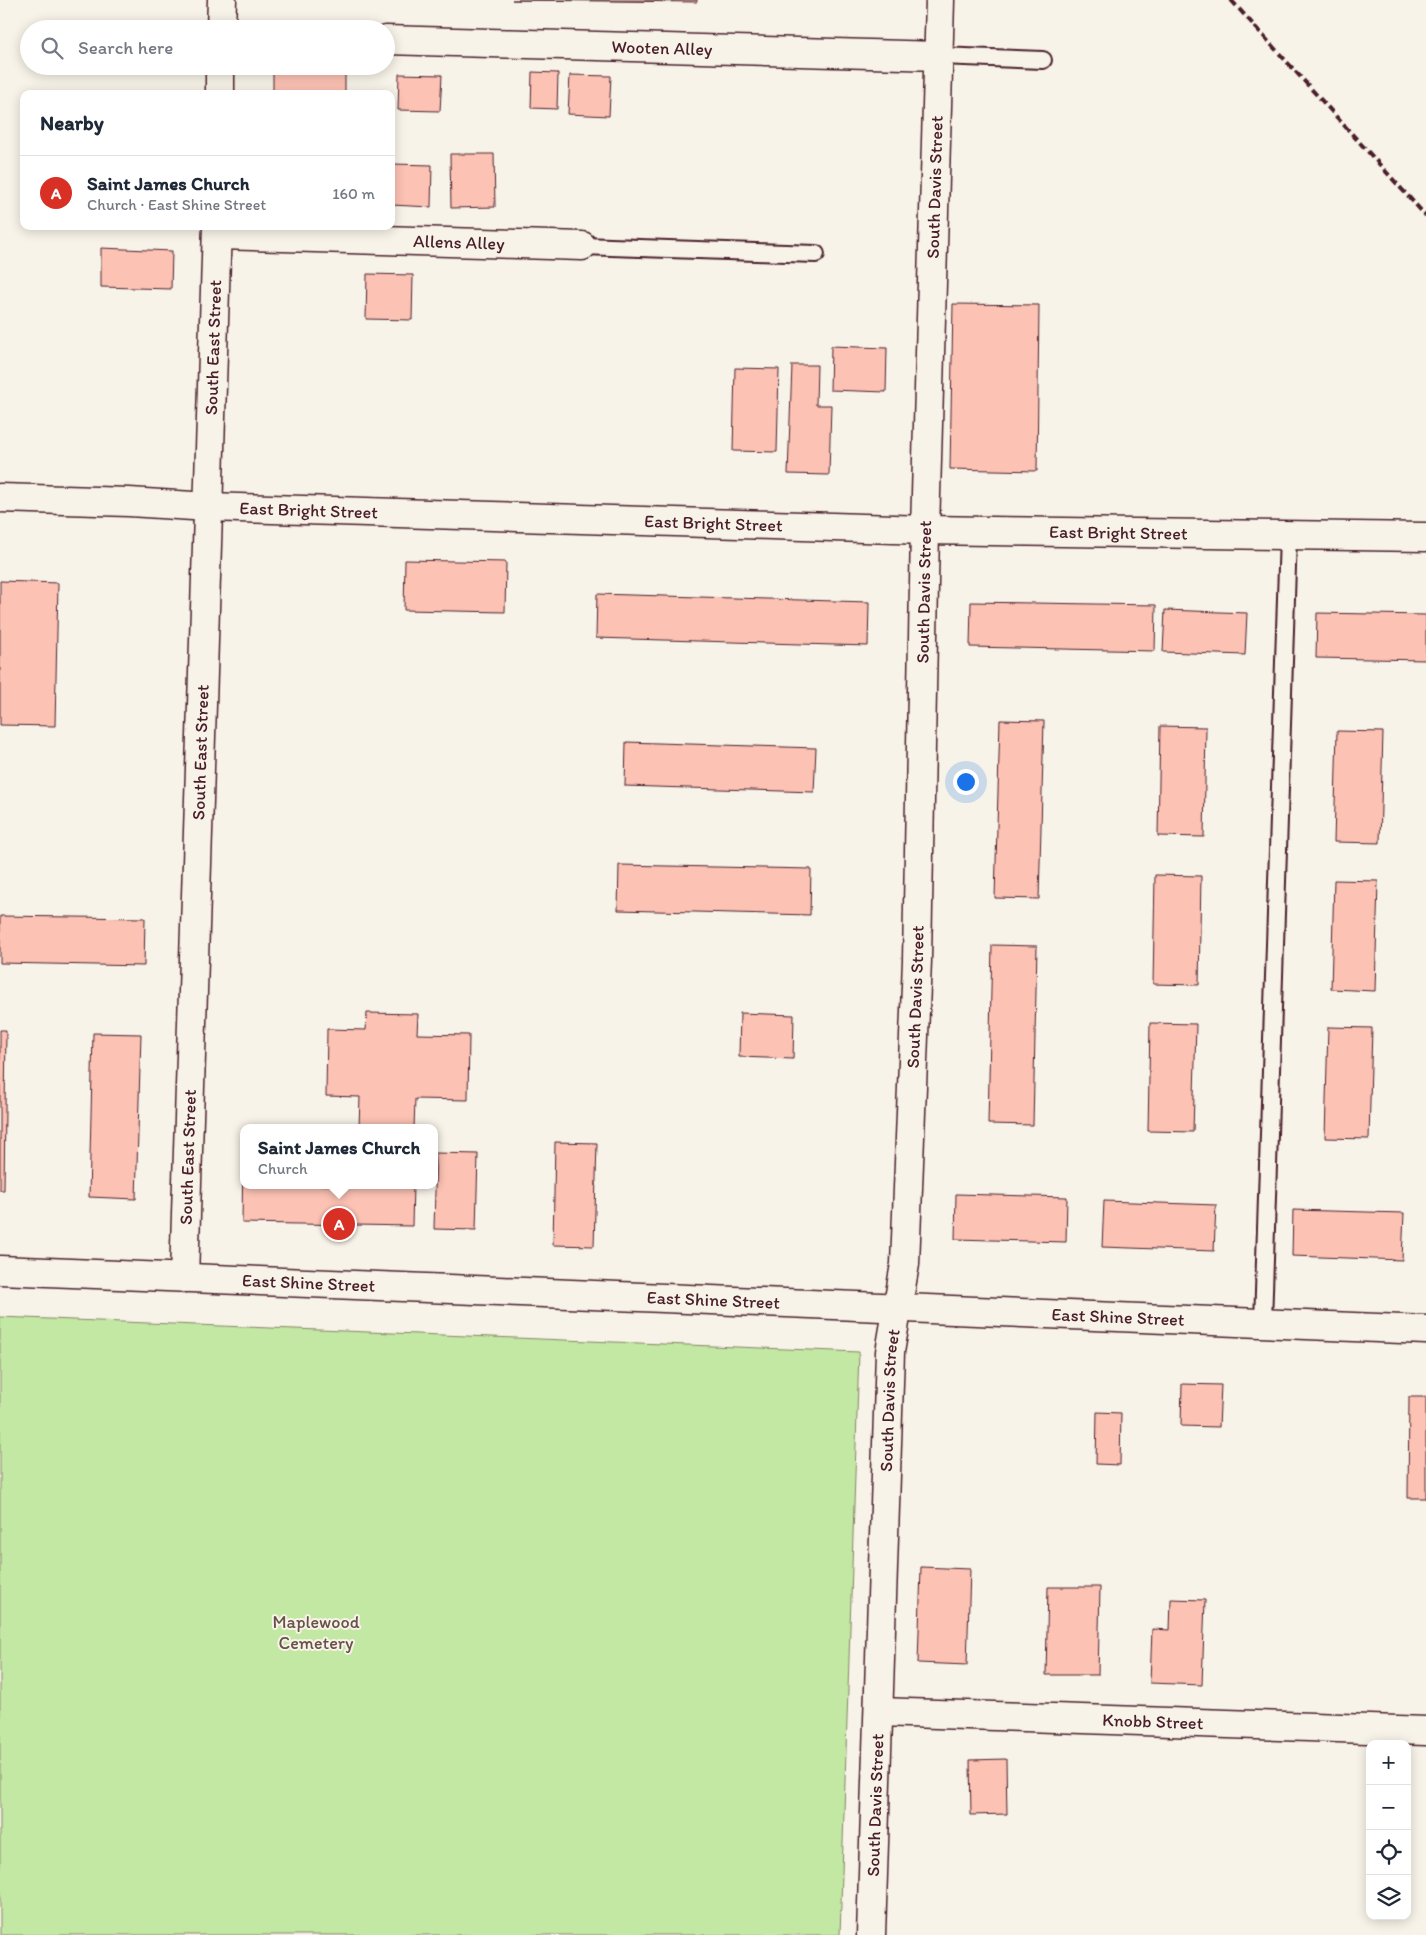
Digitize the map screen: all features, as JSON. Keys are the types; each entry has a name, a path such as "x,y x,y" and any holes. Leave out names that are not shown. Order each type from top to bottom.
{"street":[{"path":"221,20 222,0"},
{"name":"South Davis Street","path":"871,1935 890,1352 905,1264 917,960 940,0"},
{"name":"Wooten Alley","path":"395,40 939,56"},
{"path":"220,75 220,90"},
{"name":"Allens Alley","path":"217,231 582,246"},
{"name":"South East Street","path":"184,1278 217,231"},
{"name":"East Bright Street","path":"0,498 129,502 209,507 926,530 1426,537"},
{"name":"East Shine Street","path":"0,1270 1426,1330"},
{"name":"Knobb Street","path":"879,1712 1426,1731"}],"lane":[{"path":"939,56 1043,60"},
{"path":"582,246 816,254"},
{"path":"1262,1323 1288,535"}],"green space":[{"name":"Maplewood Cemetery","path":"0,1317 859,1352 840,1935 0,1935"}],"building":[{"path":"512,0 697,0 697,2"},
{"path":"532,72 558,73 557,109 531,108"},
{"path":"399,74 442,75 440,111 398,110"},
{"path":"273,75 345,75 345,90 273,90"},
{"path":"570,75 611,76 609,116 568,114"},
{"path":"450,154 494,154 495,207 451,208"},
{"path":"395,164 432,165 431,207 395,205"},
{"path":"101,248 172,251 171,289 101,287"},
{"path":"367,274 413,275 412,320 366,319"},
{"path":"953,304 1039,305 1037,471 950,469"},
{"path":"831,346 887,348 886,392 830,390"},
{"path":"792,365 817,365 816,405 831,405 829,475 788,474"},
{"path":"735,368 779,369 777,452 733,451"},
{"path":"405,560 506,562 505,612 404,610"},
{"path":"0,581 58,583 55,726 0,725"},
{"path":"597,594 869,602 868,646 596,638"},
{"path":"971,602 1156,605 1155,651 970,647"},
{"path":"1165,610 1247,613 1245,655 1163,652"},
{"path":"1317,613 1426,615 1426,660 1316,658"},
{"path":"1000,720 1044,721 1039,899 995,898"},
{"path":"1160,726 1206,727 1204,837 1158,836"},
{"path":"1337,731 1383,732 1380,843 1334,842"},
{"path":"626,742 816,748 814,792 625,786"},
{"path":"619,865 811,869 810,915 618,910"},
{"path":"1155,875 1201,876 1199,985 1153,984"},
{"path":"1334,880 1378,881 1375,991 1331,989"},
{"path":"0,916 145,918 144,966 0,963"},
{"path":"992,945 1037,946 1033,1125 988,1124"},
{"path":"367,1013 418,1014 417,1034 469,1035 468,1100 415,1099 414,1124 359,1124 360,1097 326,1096 327,1029 366,1030"},
{"path":"740,1013 794,1015 793,1059 739,1057"},
{"path":"1150,1023 1196,1024 1193,1132 1148,1131"},
{"path":"1328,1027 1372,1028 1369,1139 1325,1138"},
{"path":"0,1030 6,1030 4,1190 0,1190"},
{"path":"93,1033 141,1034 136,1199 89,1197"},
{"path":"555,1142 597,1143 594,1246 553,1245"},
{"path":"438,1153 478,1154 476,1230 434,1229 435,1189 438,1189"},
{"path":"242,1189 413,1189 412,1226 242,1223"},
{"path":"956,1194 1067,1197 1066,1242 955,1239"},
{"path":"1104,1201 1216,1205 1214,1251 1102,1247"},
{"path":"1293,1210 1404,1213 1402,1260 1292,1256"},
{"path":"1182,1384 1221,1385 1219,1427 1181,1426"},
{"path":"1409,1397 1426,1397 1426,1498 1408,1498"},
{"path":"1097,1412 1121,1413 1120,1465 1096,1464"},
{"path":"921,1567 970,1569 967,1665 918,1663"},
{"path":"1048,1587 1100,1587 1098,1675 1046,1675"},
{"path":"1171,1599 1205,1600 1202,1685 1150,1683 1152,1629 1170,1630"},
{"path":"1006,1759 1007,1814 971,1815 970,1760"}],"railway":[{"path":"1231,0 1426,216"}],"place":[{"name":"Saint James Church","path":"339,1224"}]}
